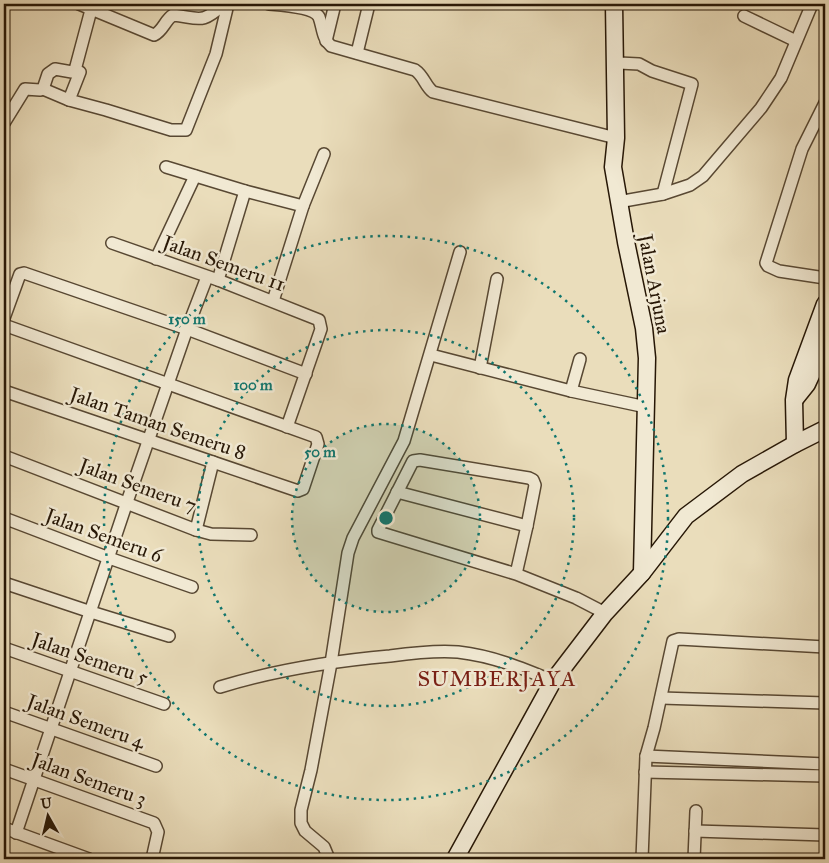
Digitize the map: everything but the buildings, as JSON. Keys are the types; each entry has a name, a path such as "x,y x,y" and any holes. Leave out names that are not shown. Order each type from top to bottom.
{"street":[{"path":"79,4 154,35 160,32 173,15 195,20 212,14 224,4"},
{"path":"4,124 25,89 43,89 69,100 171,130 186,130 216,54 228,4"},
{"path":"269,4 309,10 316,13 326,41 332,46 415,70 420,73 434,92 616,138"},
{"path":"326,41 335,4"},
{"path":"357,53 369,4"},
{"name":"Jalan Arjuna","path":"614,4 616,138 613,167 618,202 644,328 647,358 642,573"},
{"path":"618,202 663,194 690,185 704,176 761,108 781,78 812,4"},
{"path":"75,70 91,10"},
{"path":"744,16 796,41"},
{"path":"614,61 639,64 652,71 692,84 663,194"},
{"path":"43,89 51,70 72,72 75,70 80,72 69,100"},
{"path":"825,103 802,149 766,258 766,263 768,266 779,271 825,278"},
{"path":"273,301 303,206 324,154"},
{"path":"166,167 303,206"},
{"path":"156,259 195,176"},
{"path":"16,833 187,329 212,278 245,191"},
{"name":"Jalan Semeru 11","path":"112,243 212,278 316,318 320,322 321,329 306,374"},
{"path":"329,859 324,847 305,831 301,823 301,810 311,770 331,663 348,553 353,538 404,441 460,252"},
{"path":"4,318 20,274 23,273 187,329 306,374 287,427 4,325"},
{"path":"480,368 497,279"},
{"path":"795,444 794,400 797,380 825,304"},
{"path":"794,400 807,384 825,345"},
{"path":"431,355 572,391 646,407"},
{"path":"572,391 580,359"},
{"name":"Jalan Taman Semeru 8","path":"4,391 300,491 303,489 318,441 316,438 287,427"},
{"path":"455,859 553,682 605,613 642,573 686,516 742,474 825,429"},
{"name":"Jalan Semeru 7","path":"4,456 196,530 213,462"},
{"path":"516,574 535,485 533,480 416,460 411,464 378,532 516,574 576,598 605,613"},
{"path":"397,492 527,526"},
{"name":"Jalan Semeru 6","path":"4,518 192,587"},
{"path":"196,530 212,534 252,535"},
{"path":"4,583 169,636"},
{"path":"642,859 646,756 661,698 671,648 676,640 825,647"},
{"name":"Jalan Semeru 5","path":"4,648 164,704"},
{"path":"220,687 240,681 331,663 427,652 458,652 510,663 553,682"},
{"path":"661,698 825,703"},
{"name":"Jalan Semeru 4","path":"4,712 156,766"},
{"path":"646,756 825,764"},
{"name":"Jalan Semeru 3","path":"4,769 154,823 158,829 158,837 152,859"},
{"path":"645,772 825,776"},
{"path":"694,859 696,811"},
{"path":"4,828 89,859"},
{"path":"696,831 825,835"}],"district":[{"name":"SUMBERJAYA","path":"497,678"}]}
